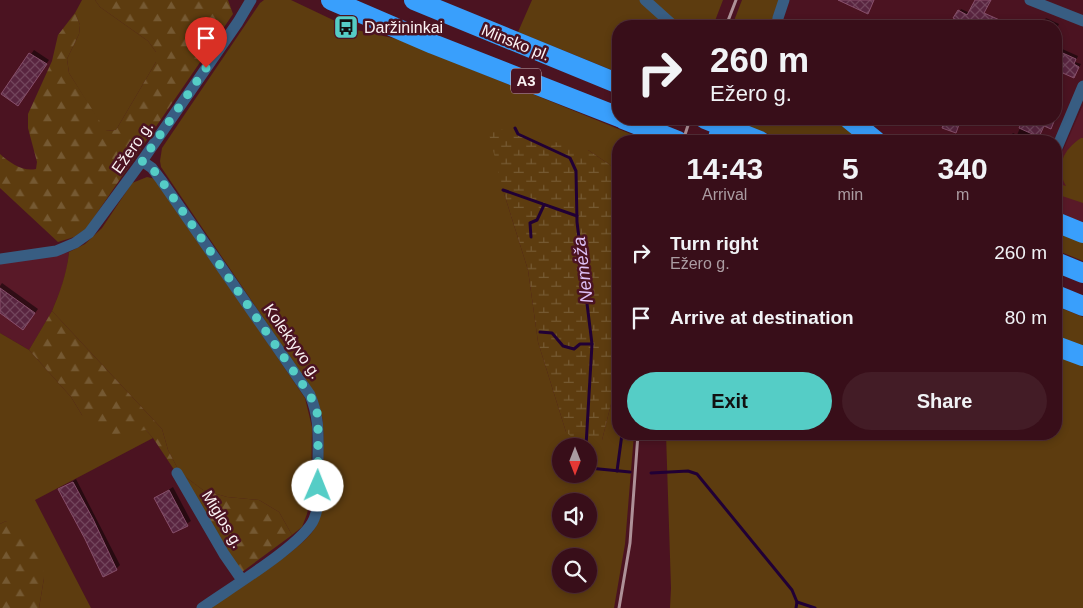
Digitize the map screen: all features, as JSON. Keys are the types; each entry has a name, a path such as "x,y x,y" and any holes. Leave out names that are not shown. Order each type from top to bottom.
{"highway":[{"name":"Minsko pl.","path":"331,0 433,44 612,114"},
{"name":"Minsko pl.","path":"414,0 612,81"},
{"path":"640,125 664,135"},
{"path":"720,125 745,135"},
{"path":"856,125 869,135"},
{"path":"1062,224 1083,233"},
{"path":"1062,264 1083,273"},
{"path":"1062,297 1083,306"},
{"path":"1062,348 1083,356"}],"street":[{"name":"Ežero g.","path":"0,259 56,251 75,243 95,226 238,22 251,0"},
{"path":"645,0 667,20"},
{"path":"778,20 784,0"},
{"path":"1030,0 1083,21"},
{"path":"1062,136 1083,86"},
{"name":"Kolektyvo g.","path":"142,161 152,168 172,196 310,395 317,411 317,506 314,518 308,529 298,539 202,608"},
{"name":"Miglos g.","path":"176,473 224,554 242,580"}],"shaded area":[{"path":"1083,105 1083,224 1062,215 1062,152"},
{"path":"69,252 62,286 52,311 29,350 0,333 0,263"}],"green space":[{"path":"82,0 95,0 100,7 148,41 156,52 156,62 116,130 105,131 69,73 67,59 79,34 80,25 75,13"},
{"path":"95,0 228,0 233,14 86,229 74,237 58,242 0,188 0,154 22,168 36,169 37,162 28,128 28,114 52,61 58,35 75,13 80,25 79,34 67,59 69,73 106,131 116,130 156,62 156,52 148,41 100,7"},
{"path":"264,0 291,0 352,29 397,39 633,135 612,135 612,166 588,150 503,190 528,270 538,342 566,432 593,438 552,438 552,483 598,482 598,439 602,440 612,400 612,440 634,440 625,544 614,608 210,608 284,557 310,535 316,526 321,512 323,497 323,425 319,406 310,387 161,167 162,148 260,3"},
{"path":"532,0 723,0 715,20 612,20 612,70 518,32"},
{"path":"742,0 780,0 774,20 734,20"},
{"path":"745,125 848,125 859,135 771,135"},
{"path":"487,126 588,150 612,166 612,400 602,440 598,442 598,438 573,438 566,432 538,342 528,270 503,190"},
{"path":"1083,138 1083,203 1062,196 1062,185 1066,186 1062,176 1062,162 1065,153"},
{"path":"147,177 156,179 305,398 312,427 311,495 302,527 292,535 279,512 259,500 227,497 203,490 180,473 168,450 162,429 52,311 63,282 69,252 85,244 102,228 132,183"},
{"path":"1062,230 1083,239 1083,261 1062,252"},
{"path":"1062,308 1083,317 1083,349 1062,341"},
{"path":"52,311 162,429 168,450 180,473 203,490 227,497 259,500 279,512 292,535 242,572 146,430 103,436 82,415 71,397 29,350"},
{"path":"0,333 29,350 71,397 82,415 146,430 153,438 35,500 91,608 39,608 44,578 6,521 0,524"},
{"path":"1062,355 1083,364 1083,608 670,608 666,440 1062,440"},
{"path":"6,521 40,547 44,578 39,608 0,608 0,524"}],"building":[{"path":"838,0 874,0 868,14"},
{"path":"975,0 991,0 984,13 1000,20 957,20 953,18 958,10 967,15"},
{"path":"29,53 47,64 18,106 1,94"},
{"path":"1062,53 1076,59 1074,64 1079,67 1074,78 1062,73"},
{"path":"943,125 959,125 956,133 942,128"},
{"path":"1020,125 1053,125 1051,129 1044,126 1040,135 1035,135 1019,128"},
{"path":"0,288 35,313 23,330 0,313"},
{"path":"73,482 117,570 103,577 58,489"},
{"path":"169,490 188,526 173,533 154,498"}],"waterway":[{"name":"Nemėža","path":"515,128 518,134 570,158 576,171 577,222 592,344 586,438"},
{"path":"503,190 577,216"},
{"path":"531,237 530,223 537,220 544,205"},
{"path":"540,332 552,333 563,346 574,349 580,344 592,344"},
{"path":"617,471 621,440"},
{"name":"Nemėža","path":"598,469 630,472"},
{"name":"Nemėža","path":"651,473 688,471 697,474 792,590 797,602 796,608"},
{"path":"797,602 815,608"}],"railway":[{"path":"728,20 736,0"},
{"path":"685,135 688,125"},
{"path":"619,608 630,543 638,440"}],"place":[{"name":"Daržininkai","path":"346,27"}],"route":[{"path":"206,68 142,161 152,168 161,180 310,395 317,411 318,486"}]}
